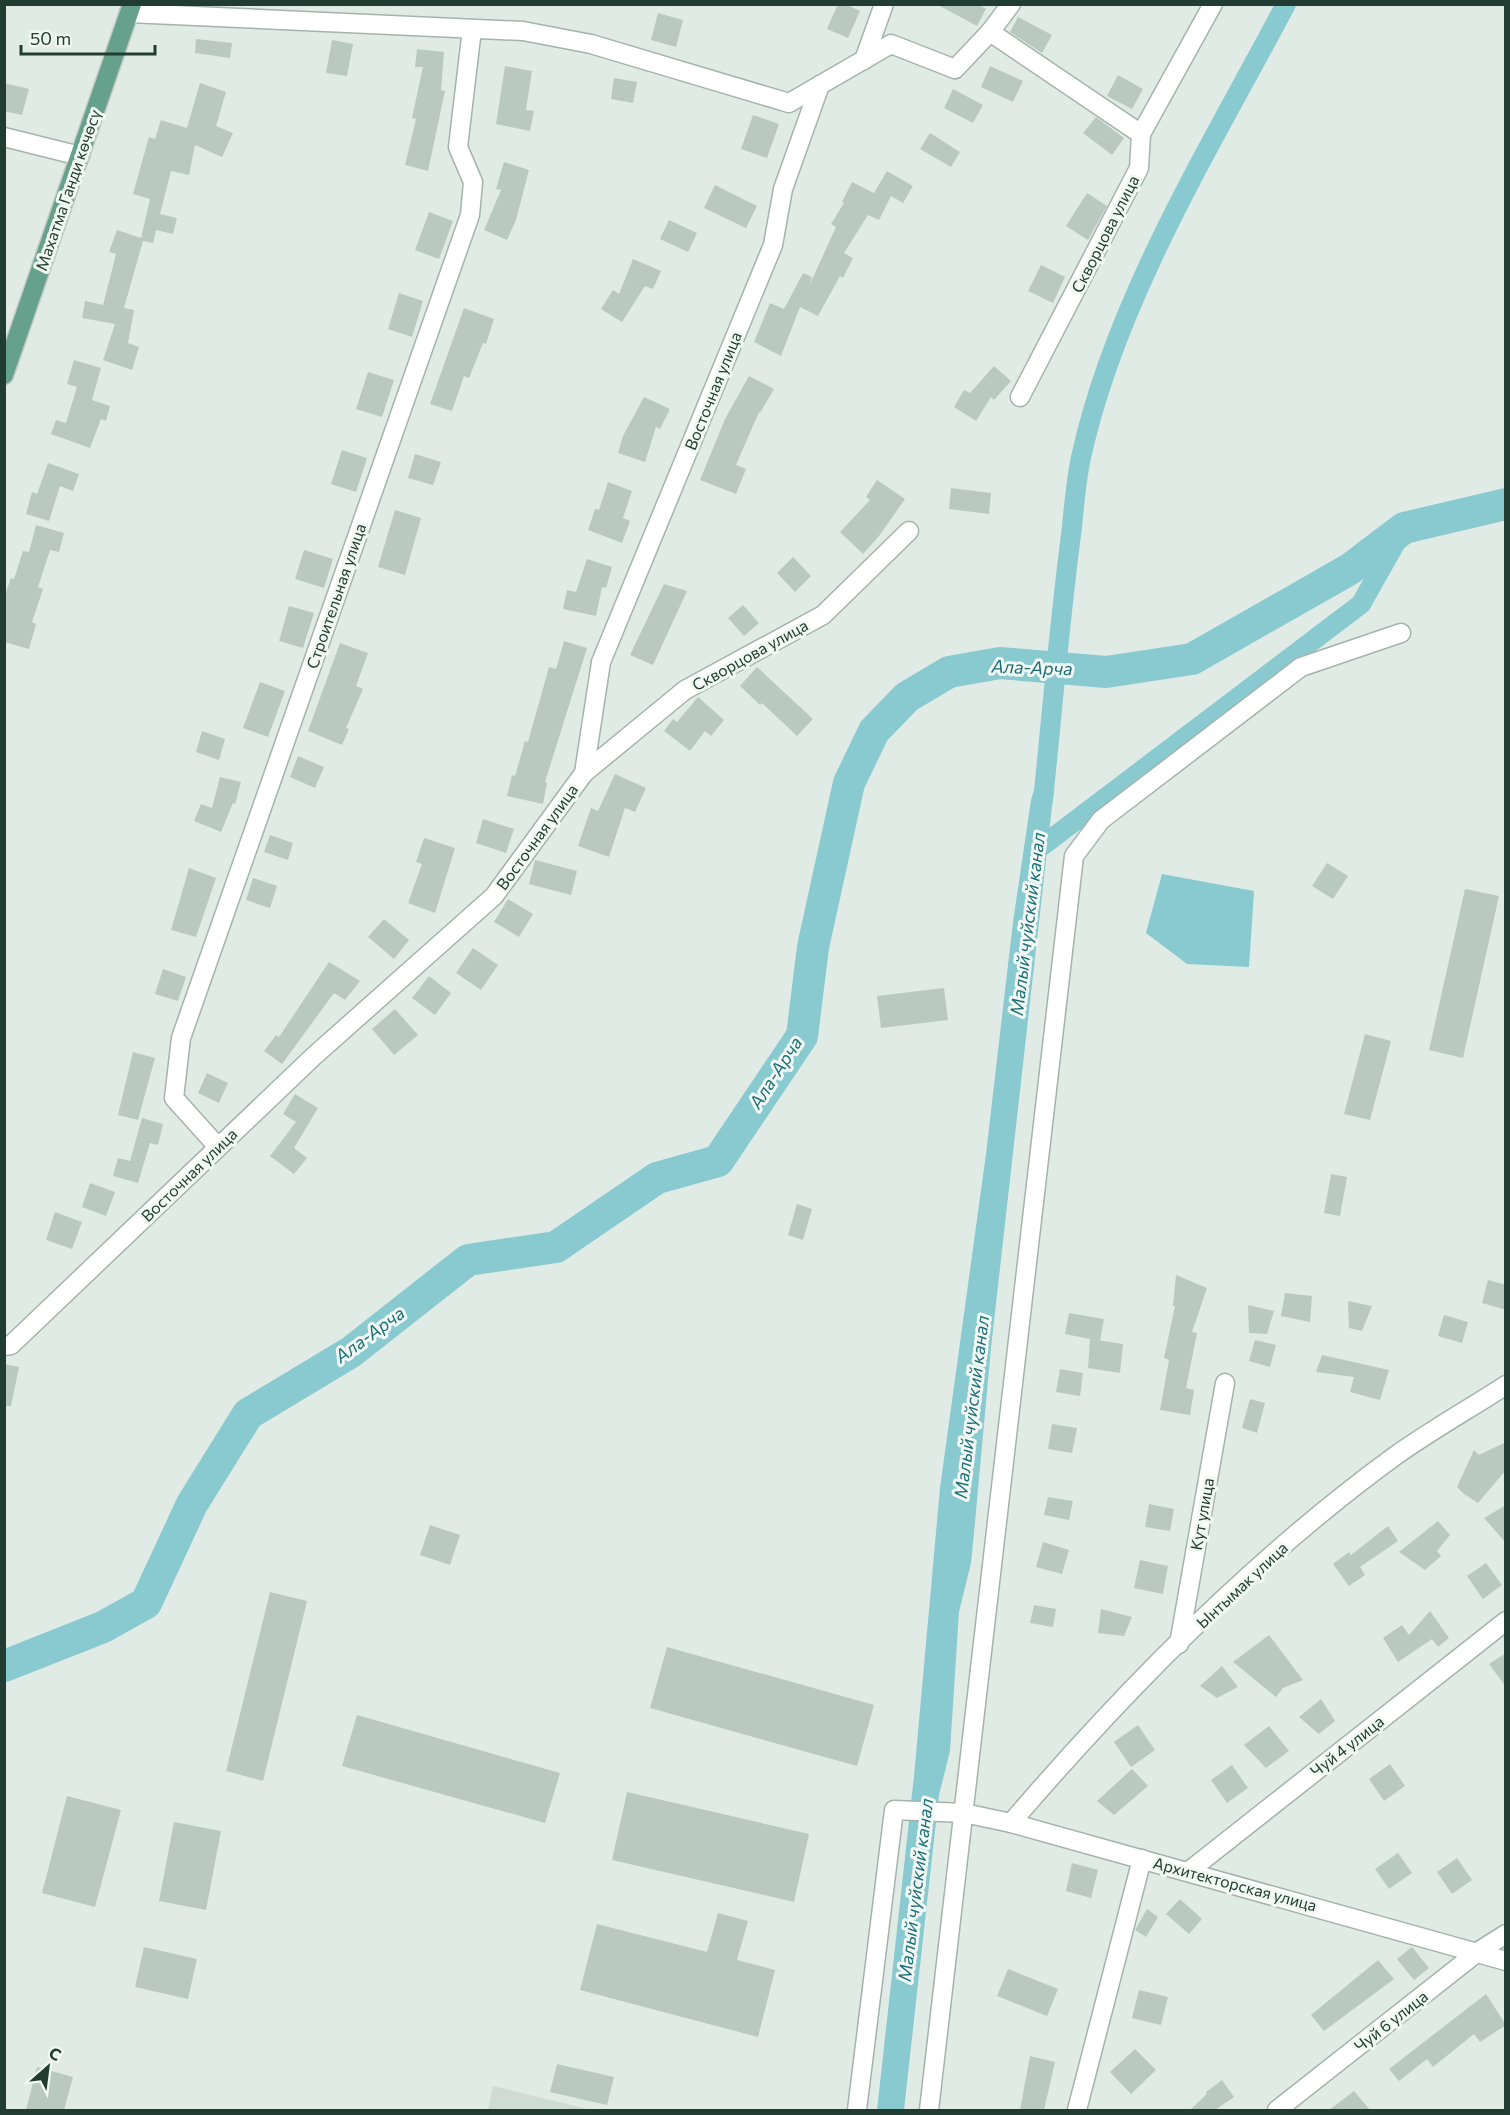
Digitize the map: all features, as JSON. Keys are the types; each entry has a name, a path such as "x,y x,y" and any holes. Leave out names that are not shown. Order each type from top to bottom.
{"main road":[{"name":"Махатма Ганди көчөсү","path":"4,375 130,9"}],"street":[{"path":"864,60 884,4"},
{"path":"130,9 523,31 591,44 789,103 891,44 955,69 990,33 1011,4"},
{"name":"Скворцова улица","path":"1020,397 1139,168 1141,134 1213,4"},
{"name":"Строительная улица","path":"218,1147 174,1098 181,1038 470,215 473,182 458,147 472,29"},
{"path":"990,33 1141,134"},
{"name":"Восточная улица","path":"4,1346 11,1345 314,1056 494,896 584,773 601,662 774,245 783,189 820,85"},
{"path":"4,137 80,156"},
{"name":"Скворцова улица","path":"584,773 685,690 823,615 909,531"},
{"path":"929,2110 1074,856 1101,820 1302,667 1401,633"},
{"name":"Кут улица","path":"1179,1644 1226,1383"},
{"name":"Ынтымак улица","path":"1011,1822 1077,1745 1260,1564 1395,1456 1506,1385"},
{"name":"Чуй 4 улица","path":"1188,1871 1506,1621"},
{"name":"Архитекторская улица","path":"857,2110 894,1810 964,1813 1011,1822 1506,1961"},
{"path":"1077,2110 1142,1859"},
{"name":"Чуй 6 улица","path":"1277,2110 1479,1952 1506,1934"}],"shaded area":[{"path":"493,2086 592,2110 488,2110"}],"water":[{"name":"Малый чуйский канал","path":"1039,774 1051,774 1054,789 991,1348 971,1563 959,1612 950,1751 939,1795 904,2110 877,2110 914,1776 940,1488 986,1154 1013,922 1031,800"},
{"path":"1162,874 1254,891 1249,967 1187,964 1146,933"}],"building":[{"path":"838,4 845,4 860,11 848,38 827,29"},
{"path":"936,4 978,4 986,9 977,26"},
{"path":"658,13 683,20 676,47 651,40"},
{"path":"1018,17 1052,35 1042,53 1010,32"},
{"path":"196,39 232,43 230,58 195,53"},
{"path":"332,40 353,44 347,76 326,73"},
{"path":"417,49 444,52 441,90 445,91 428,171 405,165 416,119 412,118 423,67 415,67"},
{"path":"505,66 532,71 526,110 534,111 530,131 496,124"},
{"path":"990,66 1023,81 1013,102 981,87"},
{"path":"1118,75 1143,89 1132,109 1107,96"},
{"path":"614,78 637,82 633,103 611,99"},
{"path":"4,83 29,89 22,115 4,111"},
{"path":"200,83 226,92 216,126 233,133 222,157 195,145 189,175 171,171 160,214 177,218 173,234 156,230 153,243 143,241 124,308 134,310 128,343 139,347 132,370 103,360 115,324 82,318 85,301 103,305 116,254 109,252 117,230 141,238 150,199 133,194 149,137 155,139 161,120 187,128"},
{"path":"953,89 983,105 973,123 944,108"},
{"path":"753,115 779,124 767,158 741,149"},
{"path":"1096,117 1124,138 1112,155 1083,133"},
{"path":"930,133 960,152 951,167 920,149"},
{"path":"504,162 529,170 516,220 507,240 484,230 501,190 496,189"},
{"path":"887,171 913,186 903,203 891,196 879,220 868,215 844,253 853,258 843,278 840,276 818,316 800,307 781,356 754,342 770,303 784,309 803,273 812,277 809,286 836,227 831,224 844,203 842,202 852,182 874,193"},
{"path":"715,185 757,206 746,228 704,208"},
{"path":"1087,193 1107,206 1088,240 1066,226"},
{"path":"429,212 453,221 439,259 415,250"},
{"path":"669,220 697,233 688,252 660,239"},
{"path":"633,259 661,271 653,289 645,286 622,322 601,309 613,290 619,294"},
{"path":"1041,265 1065,277 1053,303 1028,291"},
{"path":"399,293 423,301 412,337 388,329"},
{"path":"464,308 494,319 486,344 483,343 469,378 464,376 452,411 430,404"},
{"path":"74,360 101,368 92,400 110,406 106,421 101,419 90,448 51,434 56,420 66,423 77,387 67,384"},
{"path":"994,366 1011,381 994,400 991,397 976,421 954,407 964,390 970,393"},
{"path":"368,372 394,380 382,417 356,409"},
{"path":"749,376 774,389 759,412 736,465 746,469 736,494 700,480 725,419"},
{"path":"644,397 670,409 660,429 656,427 645,462 618,453 623,436"},
{"path":"342,450 367,458 356,492 331,484"},
{"path":"415,454 441,462 433,485 408,478"},
{"path":"48,463 79,474 73,491 60,486 49,521 26,514 32,492 37,494"},
{"path":"877,480 905,499 863,554 840,532 870,500 866,497"},
{"path":"608,482 632,491 623,518 630,521 622,543 588,530 595,509 599,510"},
{"path":"951,488 991,493 989,514 949,509"},
{"path":"395,510 421,518 405,575 378,567"},
{"path":"36,525 64,533 59,552 50,550 38,587 43,589 32,622 36,624 29,649 4,642 4,598 11,578 14,579 23,551 29,552"},
{"path":"304,550 333,559 324,588 295,579"},
{"path":"793,557 811,576 795,592 777,573"},
{"path":"587,559 612,567 606,588 602,587 596,616 563,609 567,590 576,592"},
{"path":"664,584 687,591 653,665 630,655"},
{"path":"743,605 759,623 744,636 728,618"},
{"path":"289,606 314,613 303,648 279,641"},
{"path":"564,641 587,648 545,782 547,783 543,804 507,796 525,741 528,742 549,667 556,669"},
{"path":"340,643 368,653 356,686 363,689 346,728 349,729 342,745 308,731"},
{"path":"757,667 813,719 797,736 740,686"},
{"path":"260,682 285,691 268,737 243,728"},
{"path":"698,697 724,720 711,736 705,731 690,751 664,731 673,719 677,722"},
{"path":"202,731 225,739 219,760 196,752"},
{"path":"298,756 324,767 315,788 290,777"},
{"path":"615,774 646,788 635,812 625,808 609,857 578,846 591,808 598,811"},
{"path":"220,777 241,782 235,804 233,803 221,832 194,821 201,804 212,808"},
{"path":"483,819 514,829 506,853 476,843"},
{"path":"270,835 293,843 288,860 264,852"},
{"path":"424,838 455,848 435,913 408,903 422,864 416,862"},
{"path":"535,860 577,871 571,895 529,884"},
{"path":"1327,863 1348,876 1333,899 1312,886"},
{"path":"189,868 216,878 196,937 171,930"},
{"path":"253,878 277,886 270,908 246,900"},
{"path":"1465,889 1499,896 1463,1058 1429,1050"},
{"path":"508,899 533,914 519,937 494,922"},
{"path":"384,919 409,940 394,959 368,937"},
{"path":"473,948 498,965 481,990 456,973"},
{"path":"329,962 360,981 345,1000 334,993 282,1064 264,1051 276,1035 279,1037"},
{"path":"163,969 186,977 178,1001 155,994"},
{"path":"429,976 451,993 435,1015 412,998"},
{"path":"944,988 948,1020 881,1028 877,996"},
{"path":"395,1009 418,1035 394,1055 372,1029"},
{"path":"1365,1034 1391,1041 1370,1120 1344,1114"},
{"path":"133,1052 155,1058 138,1120 118,1115"},
{"path":"207,1073 228,1083 219,1103 198,1093"},
{"path":"295,1094 318,1108 294,1148 307,1158 294,1174 270,1156 296,1122 283,1114"},
{"path":"142,1118 163,1124 158,1145 150,1143 138,1183 113,1176 118,1158 130,1161"},
{"path":"1331,1174 1347,1177 1340,1216 1324,1213"},
{"path":"90,1183 115,1192 106,1216 82,1207"},
{"path":"797,1204 812,1209 803,1240 788,1235"},
{"path":"55,1212 82,1222 72,1249 46,1240"},
{"path":"1176,1275 1207,1288 1192,1332 1197,1333 1186,1388 1194,1390 1190,1415 1160,1410 1169,1360 1164,1358 1175,1306 1173,1306"},
{"path":"1488,1280 1506,1285 1506,1310 1482,1303"},
{"path":"1285,1293 1312,1296 1310,1322 1281,1316"},
{"path":"1348,1301 1372,1306 1362,1331 1349,1328"},
{"path":"1248,1305 1274,1311 1267,1334 1249,1333"},
{"path":"1069,1313 1104,1319 1100,1341 1065,1334"},
{"path":"1444,1315 1468,1322 1462,1343 1438,1336"},
{"path":"1090,1339 1123,1344 1120,1373 1088,1368"},
{"path":"1255,1340 1276,1345 1270,1367 1249,1361"},
{"path":"1322,1355 1389,1370 1380,1400 1350,1392 1354,1377 1316,1372"},
{"path":"4,1364 19,1367 11,1406 4,1406"},
{"path":"1060,1369 1083,1373 1080,1396 1056,1392"},
{"path":"1250,1399 1265,1403 1257,1433 1242,1428"},
{"path":"1052,1424 1077,1428 1072,1453 1048,1449"},
{"path":"1506,1442 1506,1470 1478,1503 1457,1487 1474,1450 1479,1455"},
{"path":"1048,1497 1073,1501 1069,1520 1044,1515"},
{"path":"1149,1504 1174,1509 1170,1531 1145,1527"},
{"path":"1506,1505 1506,1543 1484,1518"},
{"path":"1438,1521 1450,1535 1437,1551 1441,1556 1425,1570 1399,1552"},
{"path":"430,1525 460,1535 450,1565 420,1555"},
{"path":"1388,1526 1398,1541 1360,1567 1365,1575 1349,1586 1333,1564 1349,1552 1351,1555"},
{"path":"1043,1542 1069,1550 1062,1574 1036,1567"},
{"path":"1140,1560 1168,1566 1163,1594 1134,1588"},
{"path":"1486,1563 1502,1585 1483,1599 1467,1576"},
{"path":"270,1592 307,1601 263,1781 226,1771"},
{"path":"1034,1605 1056,1609 1053,1627 1030,1623"},
{"path":"1101,1609 1132,1617 1124,1636 1098,1633"},
{"path":"1430,1611 1449,1638 1438,1647 1432,1639 1398,1662 1383,1638 1402,1625 1409,1635"},
{"path":"1269,1635 1303,1680 1283,1688 1276,1697 1233,1662"},
{"path":"667,1647 874,1705 857,1766 650,1708"},
{"path":"1506,1653 1506,1687 1489,1664"},
{"path":"1222,1666 1238,1687 1217,1698 1200,1686"},
{"path":"1321,1699 1335,1721 1319,1734 1299,1717"},
{"path":"357,1715 560,1773 545,1823 342,1766"},
{"path":"1138,1725 1155,1750 1131,1767 1114,1742"},
{"path":"1269,1726 1289,1751 1266,1768 1244,1745"},
{"path":"1390,1764 1405,1786 1384,1801 1369,1779"},
{"path":"1232,1765 1248,1788 1227,1803 1211,1780"},
{"path":"1132,1769 1148,1786 1114,1815 1097,1801"},
{"path":"627,1792 809,1834 794,1902 612,1860"},
{"path":"67,1796 121,1810 95,1907 42,1893"},
{"path":"174,1822 221,1831 206,1910 159,1901"},
{"path":"1398,1853 1412,1873 1389,1889 1375,1869"},
{"path":"1457,1858 1472,1880 1452,1894 1437,1872"},
{"path":"1072,1863 1098,1870 1091,1898 1066,1891"},
{"path":"1180,1899 1202,1919 1189,1934 1166,1914"},
{"path":"1147,1909 1158,1917 1146,1937 1135,1930"},
{"path":"718,1913 748,1921 737,1960 775,1970 758,2037 580,1990 597,1924 707,1952"},
{"path":"144,1947 197,1959 188,1999 135,1987"},
{"path":"1412,1947 1429,1968 1414,1980 1397,1959"},
{"path":"1378,1960 1394,1979 1324,2031 1311,2015"},
{"path":"1008,1969 1058,1989 1047,2016 997,1996"},
{"path":"1139,1990 1168,1997 1161,2025 1132,2018"},
{"path":"1486,1994 1506,2025 1480,2042 1474,2034 1433,2067 1427,2059 1399,2081 1389,2069"},
{"path":"1135,2049 1156,2070 1131,2094 1110,2072"},
{"path":"1030,2056 1055,2062 1044,2110 1020,2110"},
{"path":"557,2064 614,2077 607,2105 550,2092"},
{"path":"37,2067 73,2077 64,2110 26,2110"},
{"path":"1222,2080 1234,2097 1215,2110 1190,2110 1207,2094 1206,2092"},
{"path":"1354,2091 1370,2110 1329,2110"}],"waterway":[{"path":"1043,800 1076,486 1082,453 1098,395 1118,337 1169,223 1286,4"},
{"name":"Ала-Арча","path":"4,1666 103,1627 146,1603 192,1504 248,1414 351,1352 468,1260 556,1247 657,1178 718,1161 802,1036 813,947 849,783 874,731 907,697 949,672 1000,663 1106,672 1192,659 1350,569 1404,528 1506,504"},
{"name":"Малый чуйский канал","path":"1038,849 1361,604 1404,528"}]}
